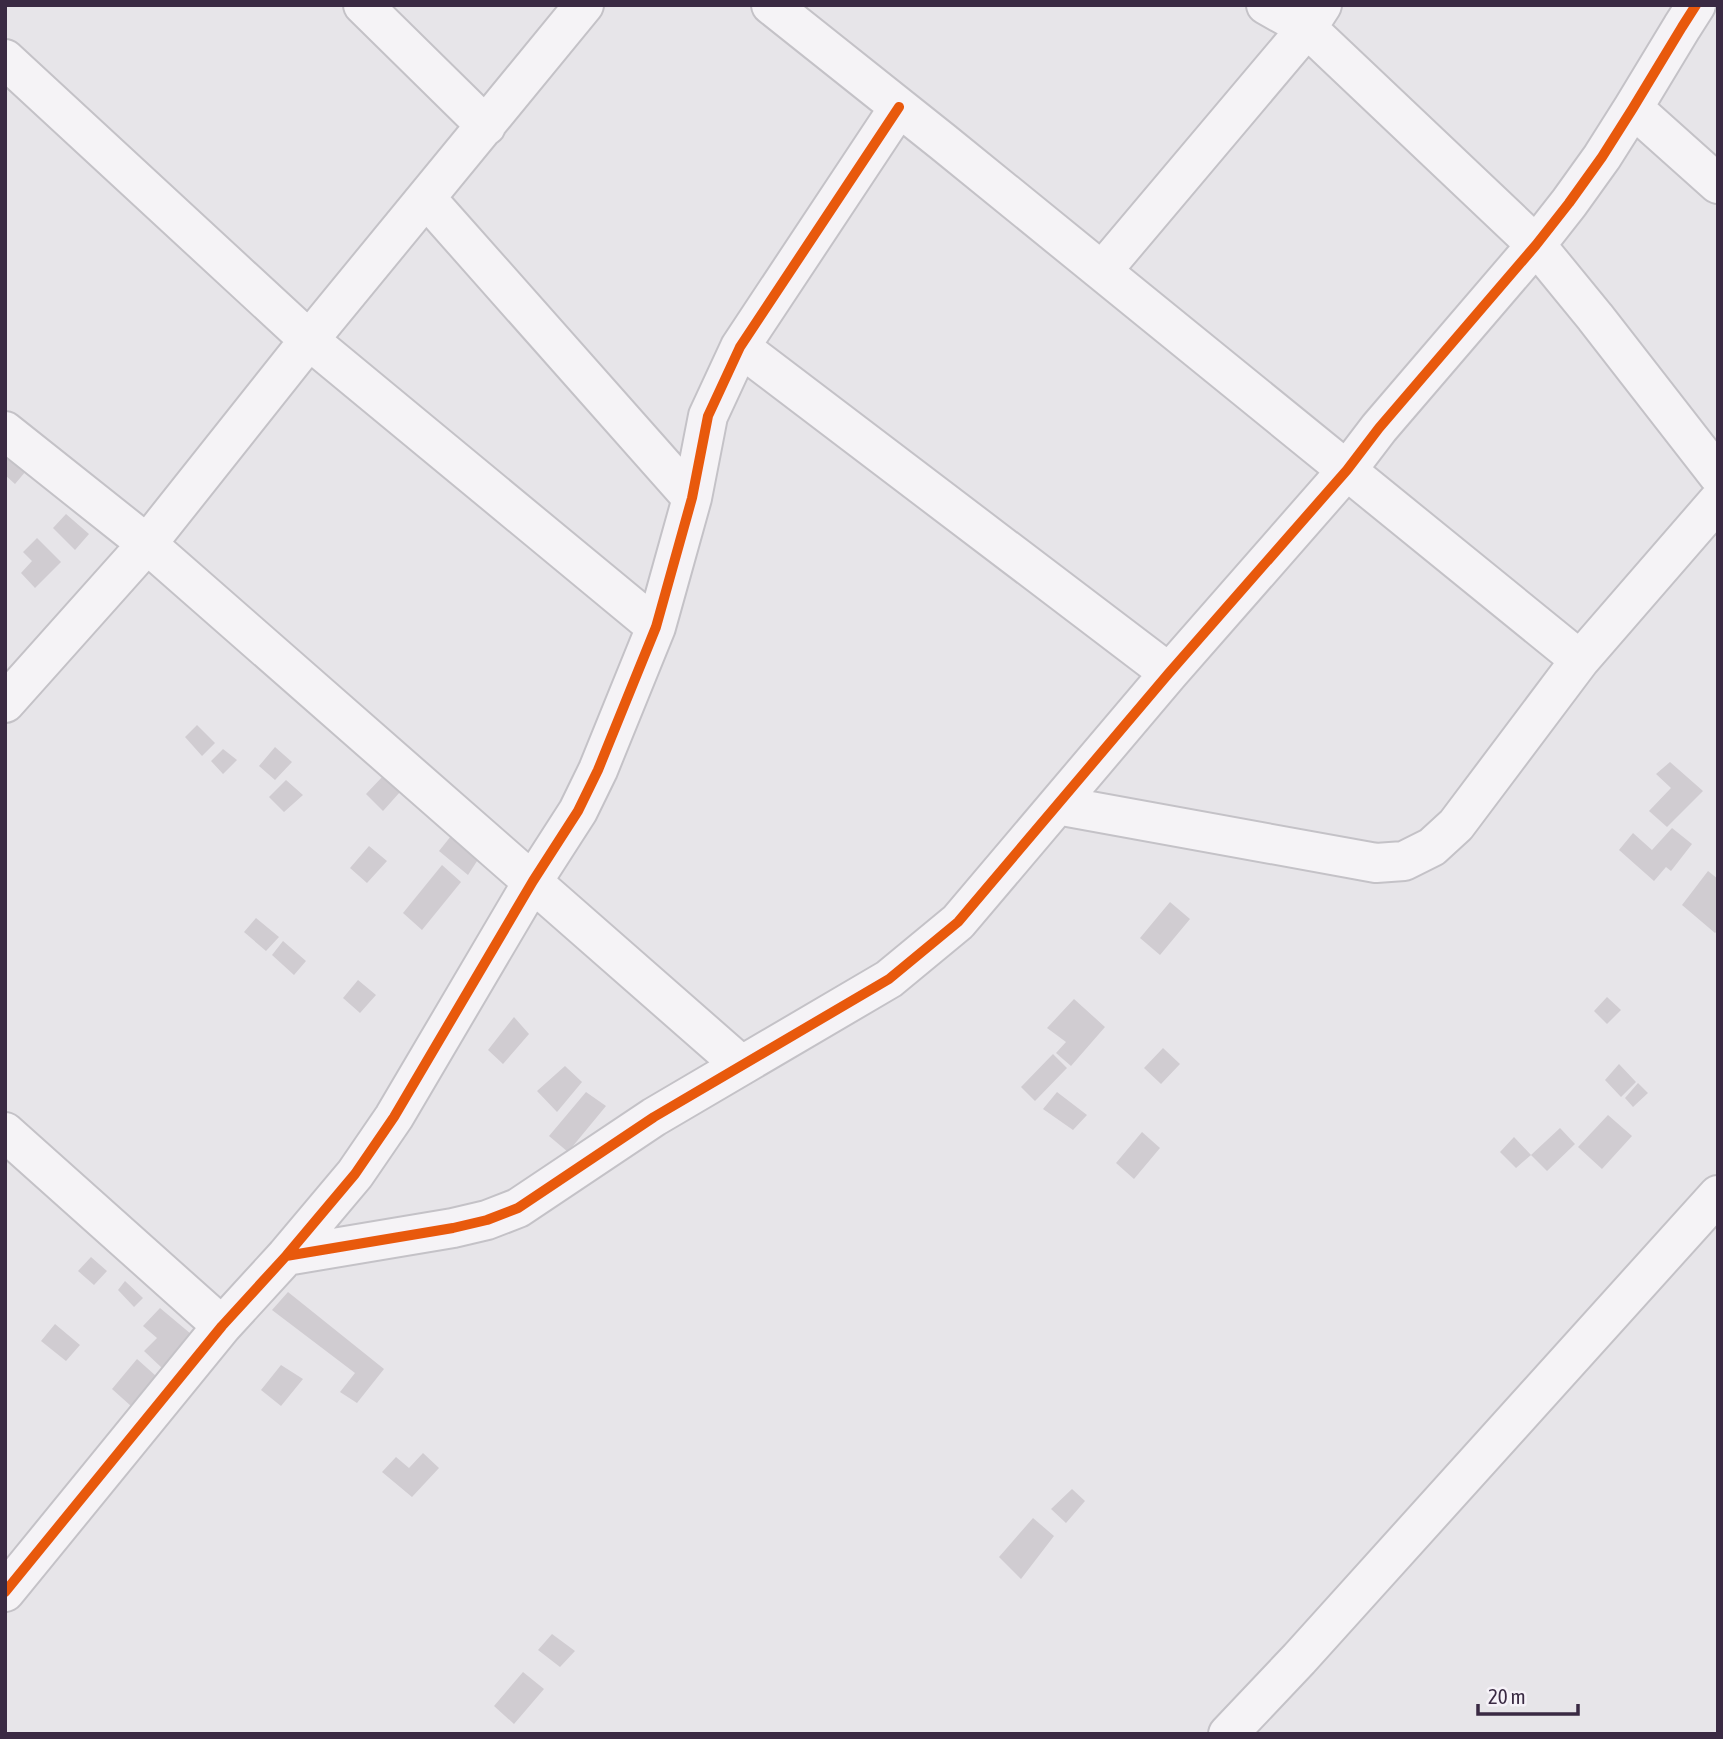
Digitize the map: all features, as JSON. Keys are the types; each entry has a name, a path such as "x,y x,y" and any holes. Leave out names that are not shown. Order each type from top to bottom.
{"street":[{"path":"363,5 486,126"},
{"path":"5,703 147,544 309,340 584,5"},
{"path":"771,5 1580,660"},
{"path":"1266,5 1315,17 1536,245 1718,475"},
{"path":"286,1256 453,1228 487,1220 518,1208 654,1117 889,979 958,922 1169,673 1347,470 1379,428 1536,245 1569,203 1633,108 1690,8"},
{"path":"1102,271 1315,17"},
{"path":"5,59 309,340 656,627"},
{"path":"5,1592 222,1326 355,1174 394,1117 533,881 578,811 597,770 656,627 692,498 708,416 740,347 899,107"},
{"path":"1633,108 1718,184"},
{"path":"426,198 692,498"},
{"path":"740,347 1169,673"},
{"path":"5,431 147,544 741,1065"},
{"path":"1057,805 1377,863 1404,861 1433,848 1456,825 1580,660 1718,502"},
{"path":"5,1132 222,1326"},
{"path":"1228,1734 1718,1195"}],"building":[{"path":"9,458 26,471 15,484 5,475 5,462"},
{"path":"66,514 89,534 75,550 53,528"},
{"path":"37,538 61,562 35,588 21,573 32,561 23,552"},
{"path":"197,725 215,743 202,756 185,737"},
{"path":"275,747 292,762 275,780 259,766"},
{"path":"223,749 237,760 223,774 211,761"},
{"path":"1670,762 1703,791 1667,827 1649,811 1671,788 1656,774"},
{"path":"384,775 400,792 383,811 366,794"},
{"path":"286,780 303,795 284,812 269,797"},
{"path":"1672,828 1692,844 1671,871 1666,867 1654,881 1619,850 1633,833 1652,850"},
{"path":"451,836 479,858 468,875 439,851"},
{"path":"369,846 387,861 367,883 350,868"},
{"path":"442,865 461,882 422,930 403,913"},
{"path":"1708,871 1718,879 1718,930 1715,933 1682,905"},
{"path":"1170,902 1190,919 1160,955 1140,938"},
{"path":"256,918 279,937 266,951 244,932"},
{"path":"283,941 306,961 294,975 272,955"},
{"path":"358,980 376,995 360,1013 343,998"},
{"path":"1607,997 1621,1010 1607,1024 1594,1011"},
{"path":"1074,999 1105,1027 1071,1066 1056,1053 1066,1042 1047,1028"},
{"path":"514,1017 529,1034 503,1064 488,1050"},
{"path":"1163,1048 1180,1064 1161,1084 1144,1068"},
{"path":"1053,1054 1067,1068 1035,1101 1021,1087"},
{"path":"1619,1064 1636,1082 1621,1097 1605,1080"},
{"path":"565,1066 582,1082 557,1112 537,1091"},
{"path":"1638,1083 1648,1093 1633,1107 1625,1098"},
{"path":"586,1092 606,1106 568,1152 549,1136"},
{"path":"1057,1092 1087,1115 1073,1130 1043,1109"},
{"path":"1608,1115 1632,1136 1602,1169 1578,1147"},
{"path":"1560,1128 1575,1144 1547,1171 1531,1155"},
{"path":"1142,1132 1160,1148 1134,1179 1116,1163"},
{"path":"1514,1137 1531,1155 1516,1168 1500,1152"},
{"path":"91,1257 107,1271 94,1285 78,1271"},
{"path":"125,1281 143,1298 134,1307 118,1290"},
{"path":"288,1292 384,1369 357,1403 340,1392 355,1373 272,1310"},
{"path":"160,1308 191,1334 162,1368 144,1351 157,1338 143,1326"},
{"path":"55,1324 80,1345 66,1361 41,1341"},
{"path":"137,1359 156,1376 131,1406 112,1389"},
{"path":"281,1365 303,1379 281,1406 261,1390"},
{"path":"423,1453 439,1468 412,1497 382,1472 396,1457 409,1468"},
{"path":"1072,1489 1085,1501 1066,1523 1051,1509"},
{"path":"1033,1518 1054,1536 1021,1579 999,1557"},
{"path":"552,1634 575,1651 560,1667 538,1650"},
{"path":"523,1672 544,1689 514,1724 494,1706"}],"cycle path":[{"path":"286,1256 453,1228 487,1220 518,1208 654,1117 889,979 958,922 1169,673 1347,470 1379,428 1536,245 1602,157 1696,5"},
{"path":"5,1592 222,1326 355,1174 394,1117 533,881 578,811 598,770 656,627 692,498 708,416 740,347 899,107"}]}
